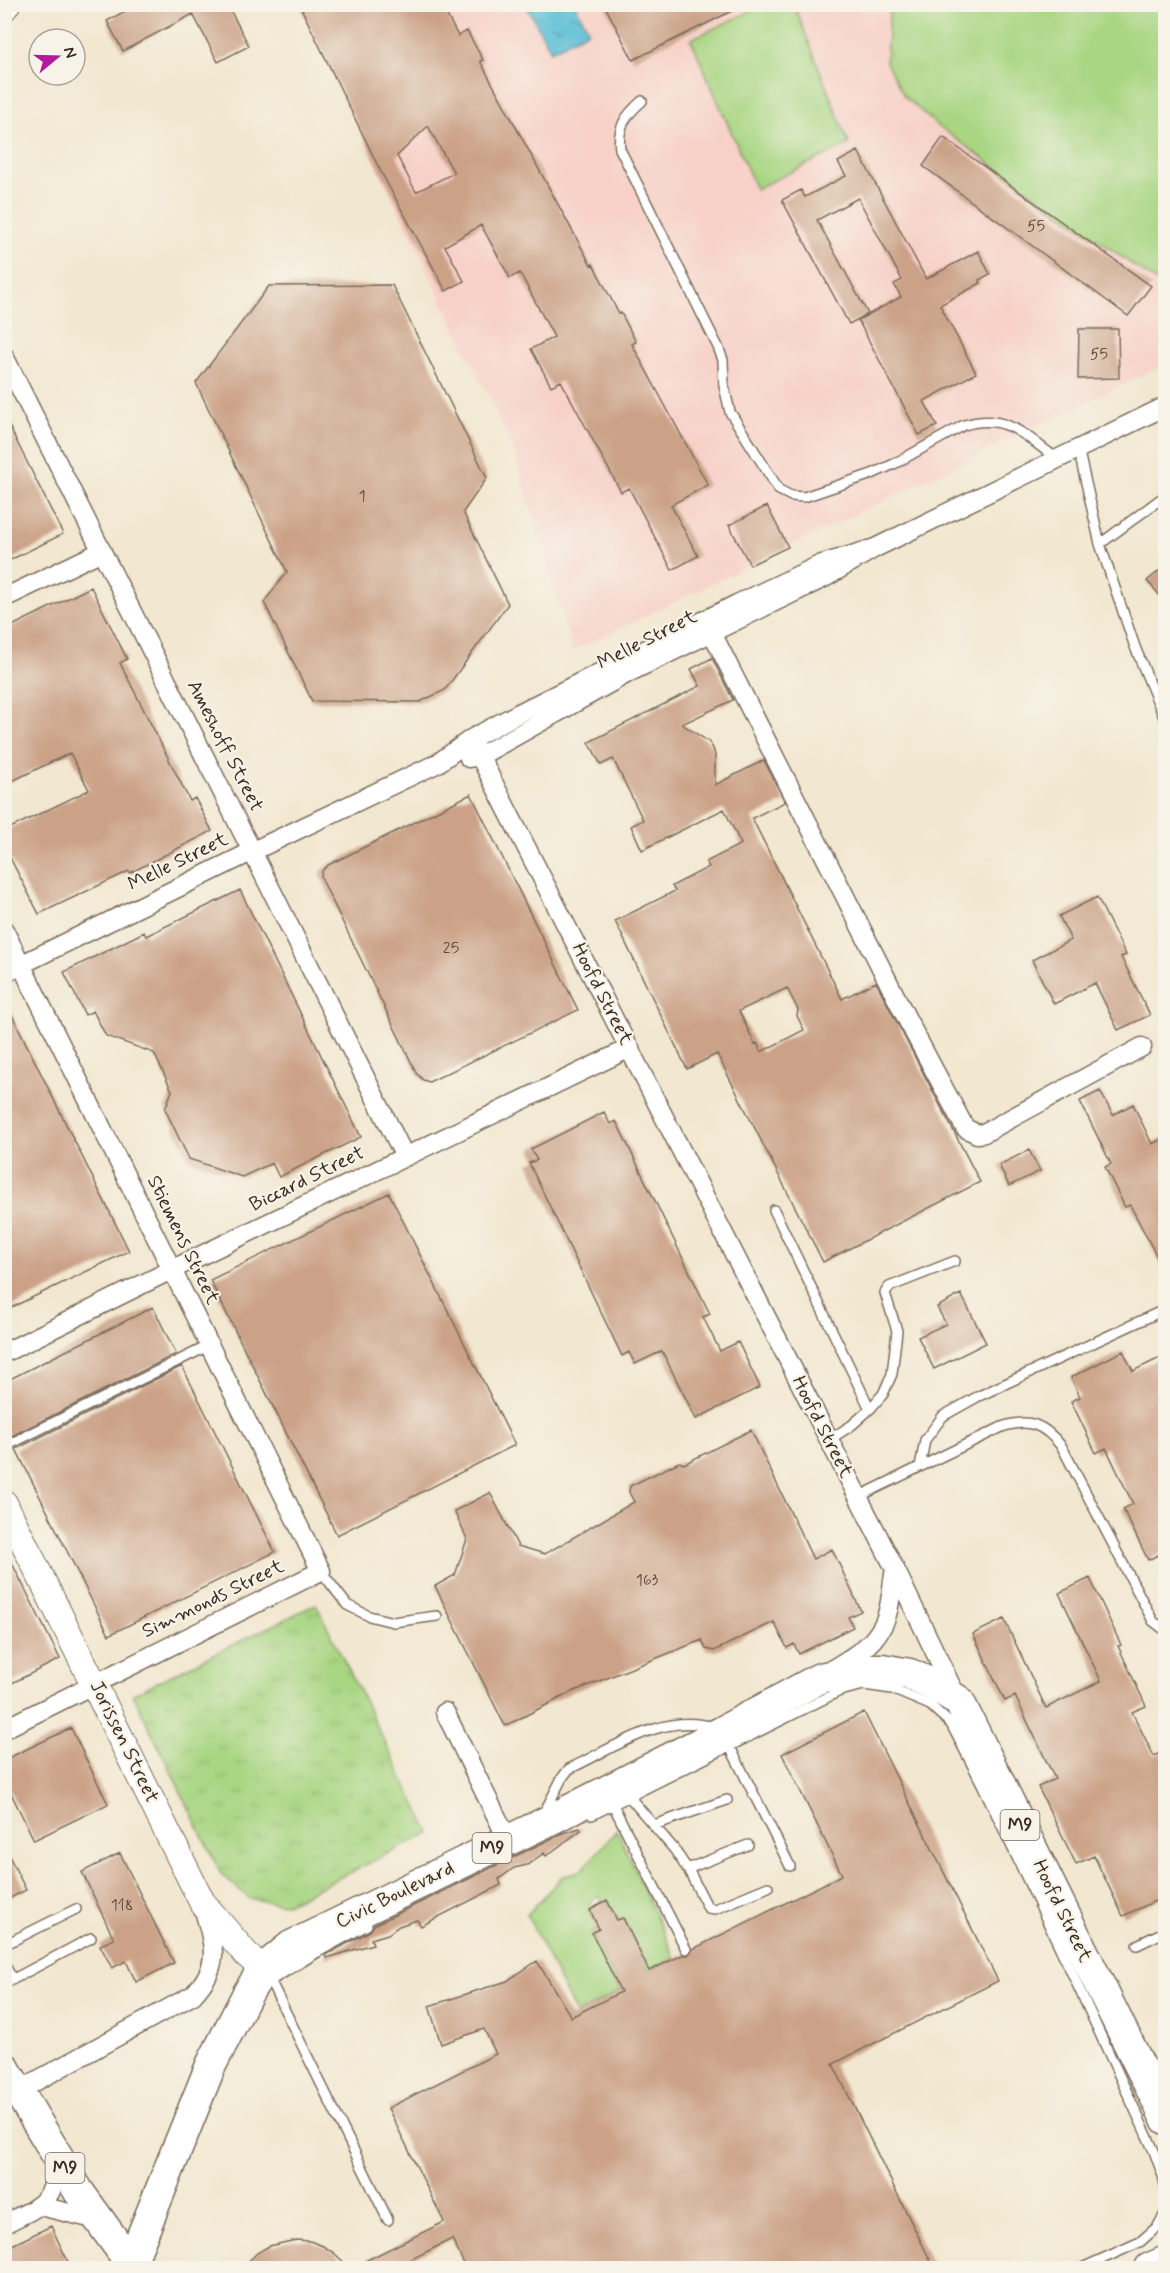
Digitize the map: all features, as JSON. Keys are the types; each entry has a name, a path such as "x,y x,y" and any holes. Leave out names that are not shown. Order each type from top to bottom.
{"main road":[{"name":"Jorissen Street","path":"4,1503 95,1682 202,1902 266,1980"},
{"name":"Civic Boulevard","path":"133,2267 211,2065 248,1993 266,1980 291,1946 508,1840 616,1794 727,1739 819,1678 860,1669 882,1668 910,1674 930,1683 958,1701"},
{"name":"Hoofd Street","path":"958,1701 1163,2122"},
{"name":"M9","path":"11,2079 98,2220 133,2267"},
{"path":"1150,2268 1166,2262"}],"street":[{"name":"Ameshoff Street","path":"4,356 405,1157"},
{"name":"Melle Street","path":"438,763 480,756 628,673 826,577 874,548 1166,406"},
{"name":"Melle Street","path":"4,973 252,851 438,763 471,739 737,604 822,564 874,548"},
{"path":"4,598 102,551"},
{"path":"712,633 909,1023 965,1128 977,1134 984,1133 1142,1047"},
{"name":"Hoofd Street","path":"471,739 895,1569 958,1701"},
{"name":"Stiemens Street","path":"4,930 321,1571"},
{"name":"Biccard Street","path":"4,1353 630,1048"},
{"name":"Civic Boulevard","path":"819,1678 861,1651 881,1630 886,1619 895,1569"},
{"name":"Simmonds Street","path":"4,1729 321,1571"},
{"path":"445,1712 508,1840"},
{"path":"11,2079 192,1995 206,1981 213,1965 213,1944 202,1902"},
{"path":"4,2224 40,2206 55,2186 57,2153"},
{"path":"40,2206 98,2220"}],"lane":[{"path":"642,101 632,109 621,126 620,149 718,347 723,360 724,386 730,412 779,489 790,496 804,497 894,464 964,425 976,421 1001,422 1017,428 1056,458"},
{"path":"1077,448 1100,544 1135,646 1166,722"},
{"path":"1100,544 1166,495"},
{"path":"774,1210 870,1409"},
{"path":"829,1440 852,1425 870,1409 883,1394 892,1374 897,1330 885,1293 889,1287 955,1261"},
{"path":"920,1467 925,1440 943,1416 977,1397 1166,1309"},
{"path":"4,1447 210,1345"},
{"path":"858,1497 1002,1427 1017,1422 1032,1423 1042,1428 1062,1447 1153,1620 1166,1631"},
{"path":"321,1571 347,1605 369,1616 393,1622 437,1616"},
{"path":"727,1739 840,1691 864,1685 892,1689 930,1705 951,1724 1071,1971 1154,2151 1166,2189"},
{"path":"538,1826 562,1778 569,1769 663,1725 698,1723 727,1739 790,1866"},
{"path":"581,1820 616,1794"},
{"path":"616,1794 654,1825 674,1849 711,1910 768,1887"},
{"path":"616,1794 686,1949"},
{"path":"654,1825 727,1800"},
{"path":"687,1869 748,1845"},
{"path":"4,1945 76,1909"},
{"path":"372,1923 266,1980 388,2220"},
{"path":"1137,1945 1166,1931"},
{"path":"5,1965 8,1981 92,1938"},
{"path":"1071,1971 1119,2052"},
{"path":"133,2267 242,2018 256,2000"},
{"path":"1140,2090 1163,2122"},
{"path":"1082,2268 1140,2242 1158,2226 1166,2211"}],"shaded area":[{"path":"299,5 1165,5 1165,364 573,651 513,448"}],"green space":[{"path":"766,4 794,5 849,144 756,189 691,39"},
{"path":"890,4 1165,5 1165,285 1154,280 938,126 904,96 886,62"},
{"path":"316,1604 430,1833 286,1904 250,1899 221,1874 133,1694"},
{"path":"617,1830 675,1958 649,1971 623,1918 618,1920 608,1900 603,1902 600,1896 590,1901 593,1908 589,1910 598,1929 591,1933 620,1991 576,2014 527,1915 562,1877 582,1870"}],"water":[{"path":"526,5 575,5 589,31 551,51"}],"building":[{"path":"138,4 227,4 249,46 218,62 193,14 123,51 107,21"},
{"path":"299,4 441,4 458,36 467,31 483,60 480,61 591,265 593,264 619,314 621,313 636,342 632,344 708,485 671,505 698,556 672,570 629,488 621,492 561,381 551,386 531,349 554,337 520,273 510,278 481,225 445,246 464,281 446,291 381,172","holes":["428,126 454,173 416,192 397,156"]},
{"path":"604,4 746,4 633,60"},
{"path":"943,137 1151,286 1128,316 923,166"},
{"path":"858,151 926,279 978,251 990,274 979,280 981,283 940,305 976,373 924,401 937,426 919,435 858,320 901,297 894,284 902,280 858,198 817,220 868,314 849,324 782,200 801,190 805,197 846,176 838,162"},
{"path":"392,285 487,478 463,512 508,604 445,690 420,702 312,701 264,602 287,572 196,383 269,286"},
{"path":"1079,329 1118,329 1119,378 1078,379"},
{"path":"4,416 63,534 4,563"},
{"path":"767,506 788,547 750,565 729,525"},
{"path":"1166,565 1166,602 1147,581"},
{"path":"91,587 127,659 120,663 190,801 195,798 212,831 130,873 129,871 39,914 4,846 4,831 89,790 70,753 4,785 4,630"},
{"path":"712,658 733,700 682,724 709,742 713,748 715,785 764,760 785,802 752,818 842,999 876,982 980,1182 823,1262 717,1054 687,1069 615,921 675,891 672,886 709,867 706,862 741,844 724,809 642,850 631,826 643,820 613,759 601,765 589,742 700,686 691,669","holes":["787,988 798,1010 797,1016 804,1030 761,1052 739,1011"]},
{"path":"471,794 578,1010 429,1082 417,1074 321,877 322,871 328,865"},
{"path":"240,890 361,1137 279,1177 272,1163 242,1177 189,1159 165,1109 172,1091 154,1053 106,1036 93,1011 85,1015 64,972 144,932 146,936"},
{"path":"1097,897 1126,955 1121,957 1150,1015 1118,1030 1095,983 1054,1004 1032,960 1071,940 1059,916"},
{"path":"4,999 129,1251 4,1311"},
{"path":"1100,1091 1113,1115 1133,1104 1152,1144 1166,1137 1166,1274 1130,1205 1125,1207 1105,1167 1111,1164 1080,1101"},
{"path":"604,1112 610,1124 616,1121 710,1314 703,1317 720,1351 738,1342 760,1387 696,1419 662,1351 635,1364 629,1352 622,1356 529,1163 537,1160 531,1149"},
{"path":"1029,1150 1040,1171 1009,1186 999,1165"},
{"path":"389,1193 515,1445 337,1535 210,1280"},
{"path":"961,1294 986,1343 934,1369 918,1337 946,1324 937,1307"},
{"path":"153,1307 176,1354 10,1437 4,1426 4,1382"},
{"path":"1123,1351 1133,1371 1166,1355 1166,1419 1158,1422 1166,1437 1166,1551 1148,1560 1123,1509 1133,1504 1106,1448 1096,1453 1071,1401 1080,1397 1071,1377"},
{"path":"182,1366 275,1552 109,1635 16,1449"},
{"path":"751,1430 813,1559 832,1549 861,1611 848,1617 853,1627 799,1654 794,1644 787,1648 774,1622 714,1651 706,1649 702,1640 572,1692 505,1726 435,1586 455,1575 467,1539 454,1511 490,1493 518,1546 545,1554 634,1502 629,1492 630,1486 679,1462 684,1464"},
{"path":"4,1547 60,1659 4,1687"},
{"path":"1090,1578 1146,1706 1132,1712 1154,1756 1166,1750 1166,1896 1123,1916 1094,1856 1076,1864 1038,1787 1055,1779 1015,1696 1005,1701 973,1634 1004,1619 1046,1708 1101,1681 1059,1593"},
{"path":"864,1712 998,1981 833,2064 934,2268 466,2268 452,2239 394,2268 351,2268 444,2222 388,2108 496,2054 484,2029 441,2044 429,2006 507,1981 537,1961 571,2017 621,1992 592,1933 599,1929 590,1910 607,1900 617,1920 623,1918 649,1971 682,1955 688,1955 693,1949 842,1875 782,1754"},
{"path":"71,1728 108,1804 34,1840 4,1779 4,1760"},
{"path":"580,1828 581,1830 546,1856 544,1853 527,1865 514,1868 499,1879 501,1885 421,1926 417,1920 399,1926 388,1934 371,1939 373,1944 327,1958 326,1955 370,1931 374,1925 563,1833"},
{"path":"4,1846 26,1890 4,1901"},
{"path":"120,1853 174,1963 136,1982 126,1961 112,1968 100,1945 114,1939 82,1872"},
{"path":"51,2226 71,2268 4,2268 4,2249"},
{"path":"296,2240 310,2241 323,2246 350,2268 242,2268 257,2253 269,2246"}]}
